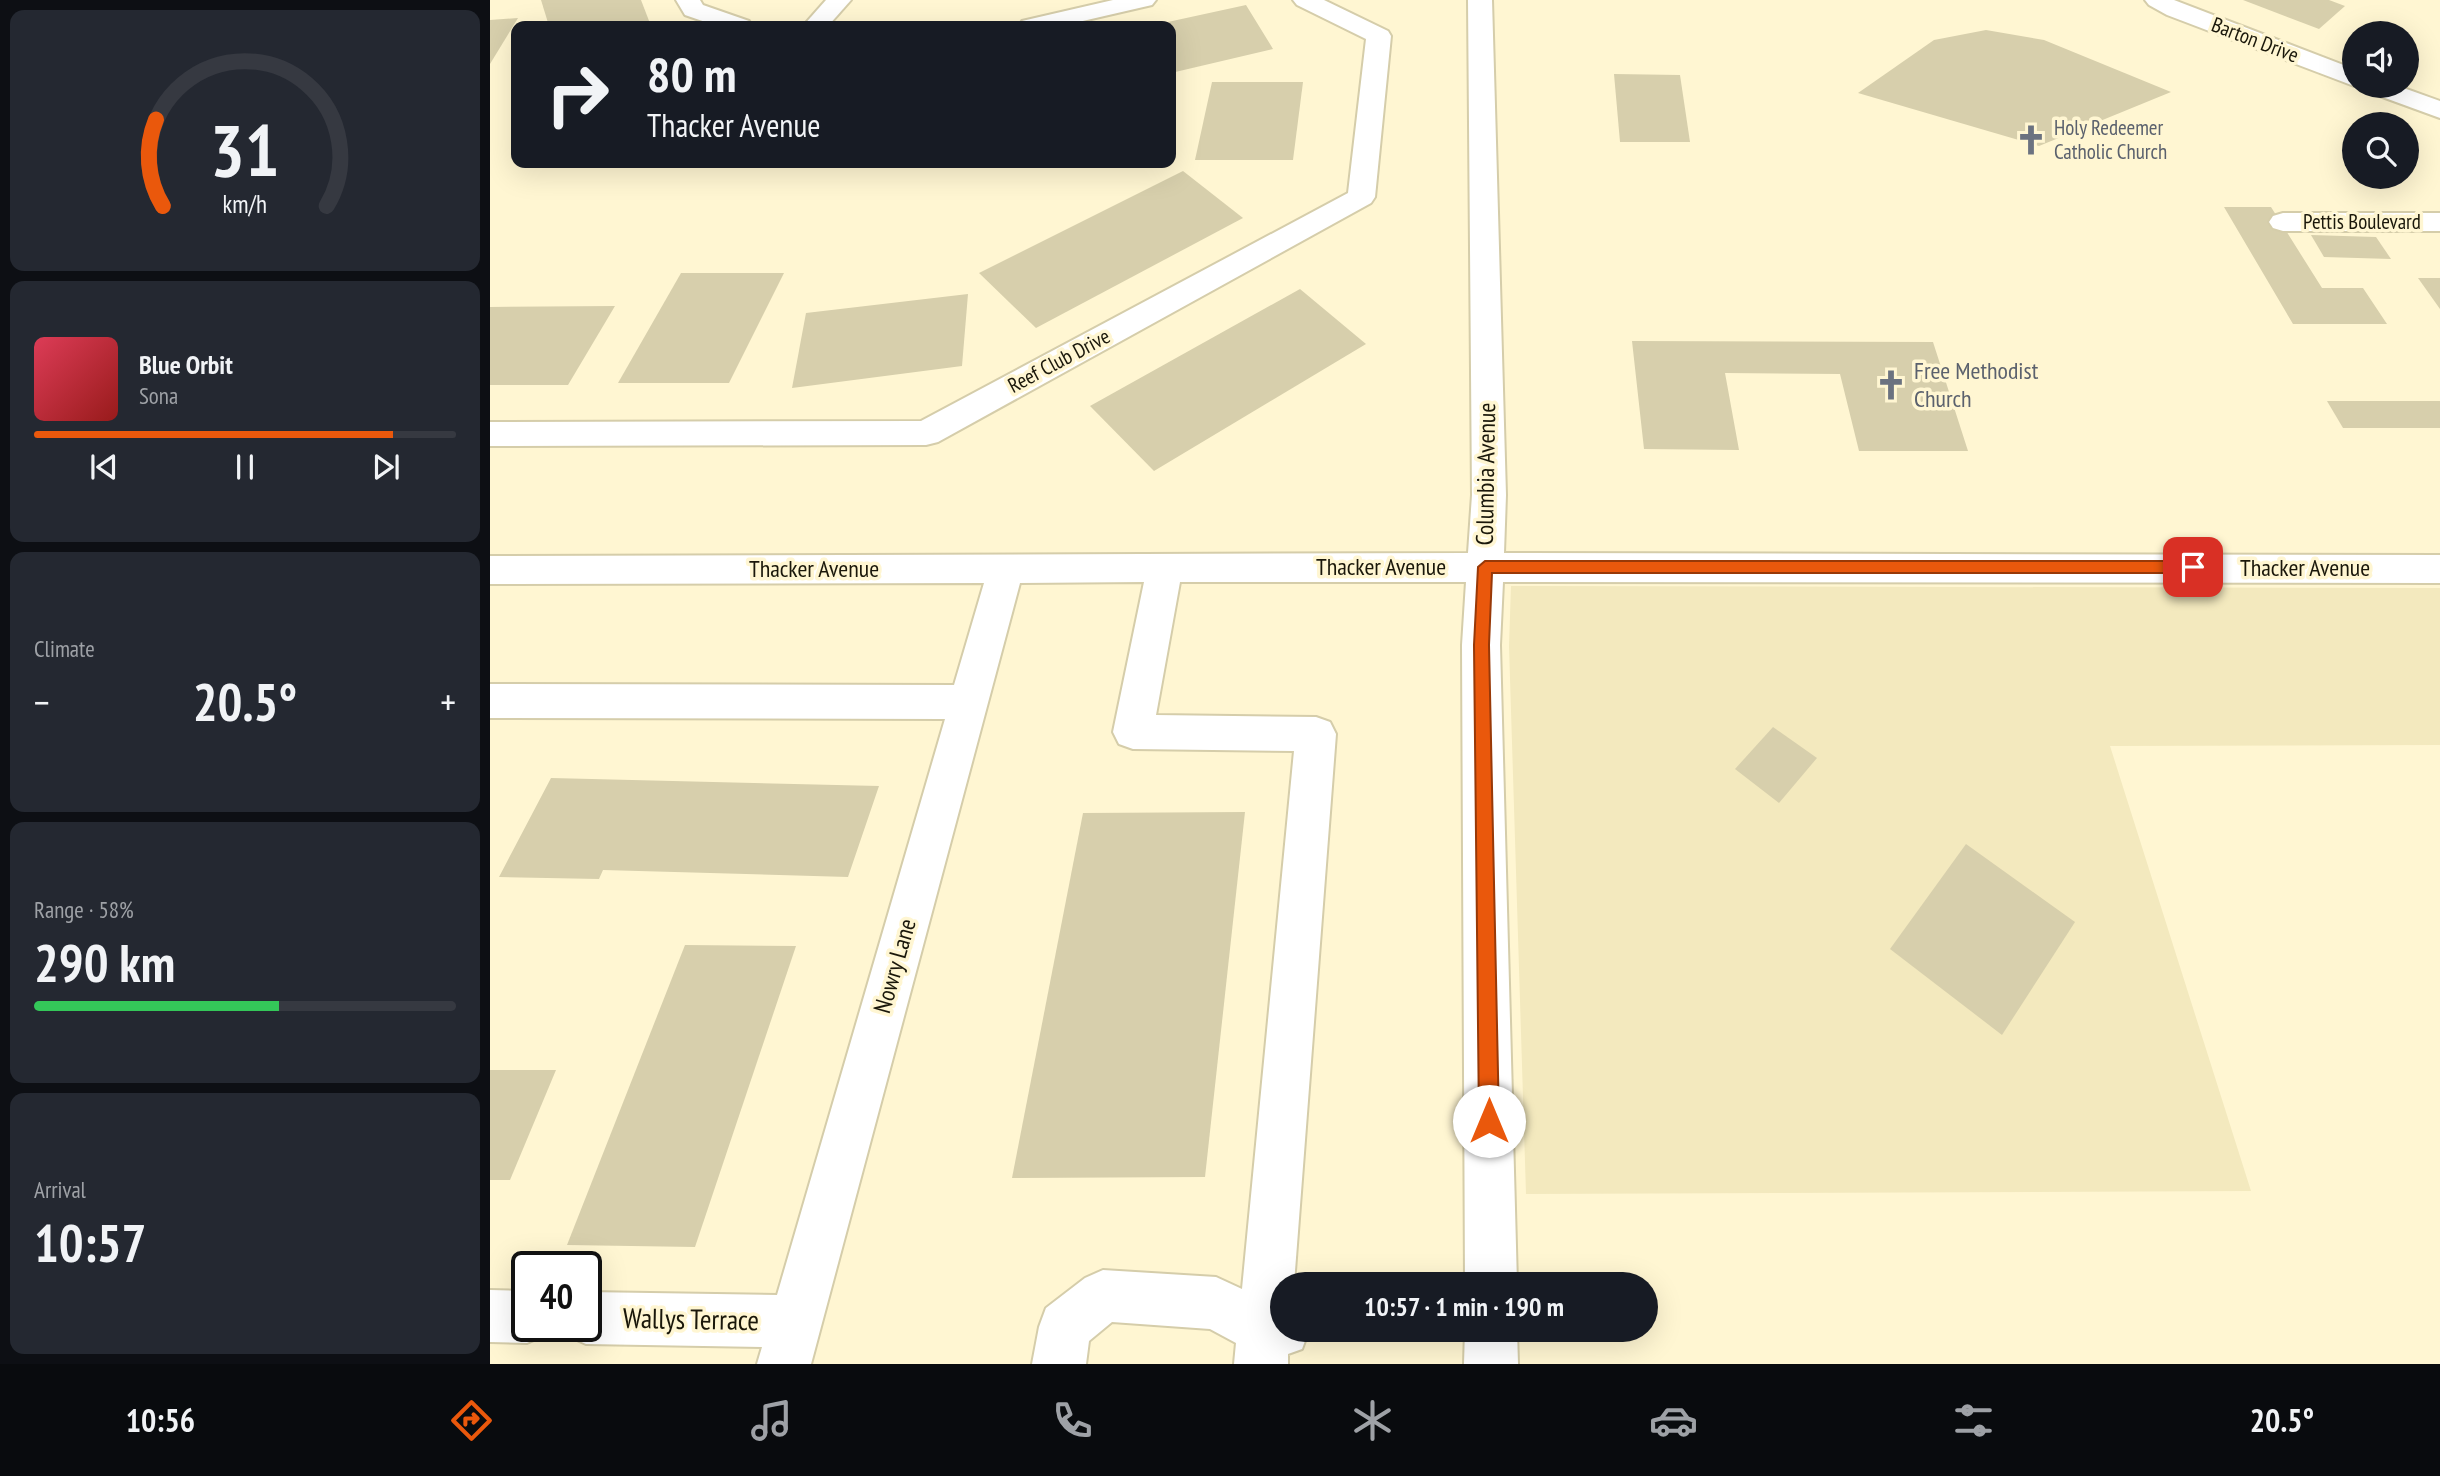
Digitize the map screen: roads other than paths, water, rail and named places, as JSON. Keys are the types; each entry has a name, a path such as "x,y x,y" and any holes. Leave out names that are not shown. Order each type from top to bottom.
{"street":[{"path":"688,0 693,10 725,21"},
{"path":"820,21 839,0"},
{"path":"1053,21 1144,0"},
{"name":"Reef Club Drive","path":"490,434 926,433 1361,197 1379,36 1305,0"},
{"name":"Columbia Avenue","path":"1480,0 1489,495 1481,645 1491,1272"},
{"name":"Barton Drive","path":"2157,0 2175,10 2342,73"},
{"path":"2408,98 2440,110"},
{"name":"Pettis Boulevard","path":"2283,222 2440,222"},
{"name":"Thacker Avenue","path":"490,570 1485,567 2440,569"},
{"path":"1166,568 1133,732 1316,734 1269,1341"},
{"name":"Nowry Lane","path":"790,1343 1006,569"},
{"path":"490,701 969,702"},
{"path":"1059,1364 1065,1327 1103,1296 1216,1303 1269,1341"},
{"path":"490,1316 511,1317"},
{"name":"Wallys Terrace","path":"602,1320 790,1343"},
{"path":"1491,1342 1491,1364"}],"place":[{"name":"Holy Redeemer Catholic Church","path":"2031,140"},
{"name":"Free Methodist Church","path":"1891,385"}]}
